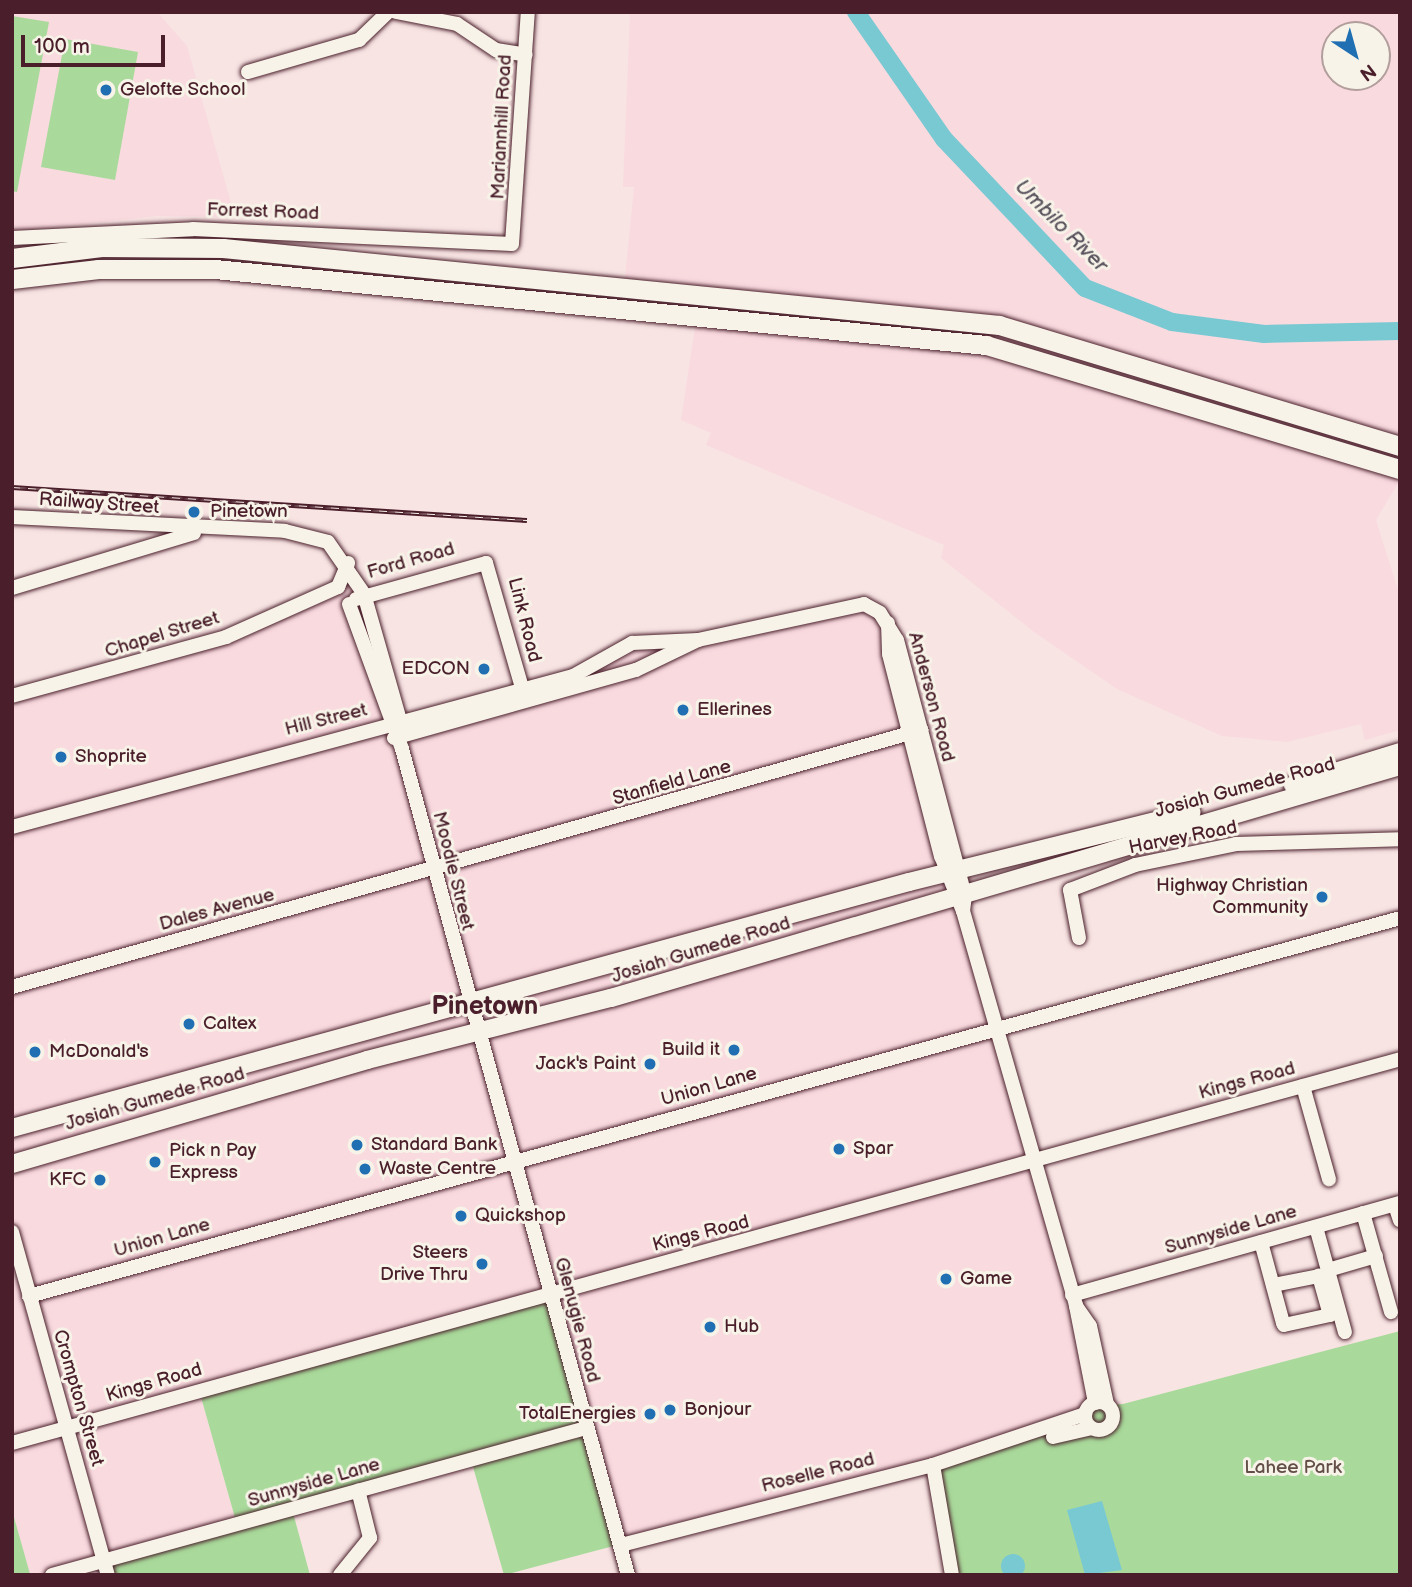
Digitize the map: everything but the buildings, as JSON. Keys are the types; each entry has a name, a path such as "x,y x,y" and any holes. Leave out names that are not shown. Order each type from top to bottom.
{"highway":[{"path":"12,250 101,247 223,248 999,325 1400,446"},
{"path":"12,258 101,247"},
{"path":"12,279 98,269 215,269 986,345 1229,416 1400,471"},
{"path":"1297,414 1400,436"}],"main road":[{"name":"Josiah Gumede Road","path":"12,1128 952,871 1068,845 1280,790 1400,752"},
{"name":"Josiah Gumede Road","path":"12,1164 183,1111 477,1035 961,901 1160,833 1400,766"}],"street":[{"path":"248,72 359,40 388,12"},
{"path":"396,12 447,17 465,26 496,50 526,55"},
{"name":"Mariannhill Road","path":"512,244 516,219 528,12"},
{"path":"484,243 516,219"},
{"name":"Forrest Road","path":"12,238 193,229 512,244"},
{"name":"Railway Street","path":"12,517 321,538 348,563 364,594"},
{"path":"12,588 202,530"},
{"name":"Chapel Street","path":"12,696 226,637 319,597 342,583 348,563"},
{"name":"Ford Road","path":"349,604 364,594 486,563"},
{"name":"Link Road","path":"486,563 522,688"},
{"name":"Moodie Street","path":"364,594 394,722"},
{"path":"319,597 349,604"},
{"name":"Hill Street","path":"12,827 590,670 644,640 698,640 849,603 864,604 888,622"},
{"name":"Moodie Street","path":"349,604 400,741 477,1035"},
{"name":"Anderson Road","path":"888,622 994,1029 1074,1301 1094,1412"},
{"path":"644,640 653,665"},
{"name":"Hill Street","path":"400,741 653,665 698,640"},
{"name":"Stanfield Lane","path":"433,870 915,731"},
{"name":"Harvey Road","path":"1079,937 1070,890 1135,865 1236,844 1400,839"},
{"name":"Dales Avenue","path":"12,987 433,870"},
{"name":"Union Lane","path":"29,1296 584,1140 1400,918"},
{"name":"Glenugie Road","path":"477,1035 628,1575"},
{"name":"Kings Road","path":"12,1443 1400,1059"},
{"path":"1303,1086 1329,1179"},
{"path":"1398,1204 1400,1220"},
{"name":"Sunnyside Lane","path":"1074,1301 1256,1243 1398,1204"},
{"path":"1363,1213 1391,1312"},
{"path":"1316,1227 1345,1332"},
{"name":"Crompton Street","path":"12,1232 106,1568"},
{"path":"1256,1243 1273,1285 1285,1326 1330,1315 1320,1276 1273,1285"},
{"path":"1256,1243 1275,1331"},
{"path":"1328,1270 1376,1256"},
{"name":"Roselle Road","path":"621,1545 933,1465 1024,1439 1094,1412"},
{"name":"Sunnyside Lane","path":"52,1575 106,1568 358,1490 586,1428"},
{"path":"933,1465 952,1575"},
{"path":"340,1575 370,1538 358,1490"}],"shaded area":[{"name":"Gelofte School","path":"12,12 157,12 187,46 235,217 157,216 12,232"},
{"path":"630,12 1400,12 1400,480 1376,520 1400,596 1400,730 1365,740 1361,724 1287,742 1222,736 1117,689 1034,632 941,558 944,545 706,445 711,433 681,420 701,287 625,278 634,187 623,187"},
{"path":"348,562 401,721 520,689 615,652 849,603 880,613 1094,1403 1085,1417 621,1544 601,1472 199,1391 237,1525 55,1575 30,1575 12,1510 12,1282 24,1279 12,1230 12,697 226,638 338,587"}],"green space":[{"path":"12,16 49,22 17,192 12,191"},
{"path":"65,39 138,52 115,180 41,167"},
{"path":"550,1293 621,1544 504,1575 471,1460 292,1509 310,1575 108,1575 104,1561 237,1525 199,1390"},
{"name":"Lahee Park","path":"1400,1331 1400,1575 952,1575 933,1465 1089,1406 1123,1404"},
{"path":"12,1510 30,1574 30,1575 12,1575"}],"water":[{"path":"1102,1501 1122,1570 1085,1575 1067,1510"},
{"path":"1013,1554 1022,1557 1025,1566 1022,1575 1013,1578 1004,1575 1001,1566 1004,1557"}],"waterway":[{"name":"Umbilo River","path":"856,12 944,139 1085,288 1172,322 1264,334 1400,331"}],"railway":[{"path":"12,487 527,520"}],"place":[{"name":"Gelofte School","path":"106,90"},
{"name":"Pinetown","path":"194,512"},
{"name":"EDCON","path":"484,669"},
{"name":"Ellerines","path":"683,710"},
{"name":"Shoprite","path":"61,757"},
{"name":"Highway Christian Community","path":"1322,897"},
{"name":"Caltex","path":"189,1024"},
{"name":"Build it","path":"734,1050"},
{"name":"McDonald's","path":"35,1052"},
{"name":"Jack's Paint","path":"650,1064"},
{"name":"Standard Bank","path":"357,1145"},
{"name":"Spar","path":"839,1149"},
{"name":"Pick n Pay Express","path":"155,1162"},
{"name":"Waste Centre","path":"365,1169"},
{"name":"KFC","path":"100,1180"},
{"name":"Quickshop","path":"461,1216"},
{"name":"Steers Drive Thru","path":"482,1264"},
{"name":"Game","path":"946,1279"},
{"name":"Hub","path":"710,1327"},
{"name":"Bonjour","path":"670,1410"},
{"name":"TotalEnergies","path":"650,1414"}],"district":[{"name":"Pinetown","path":"485,1007"}]}
